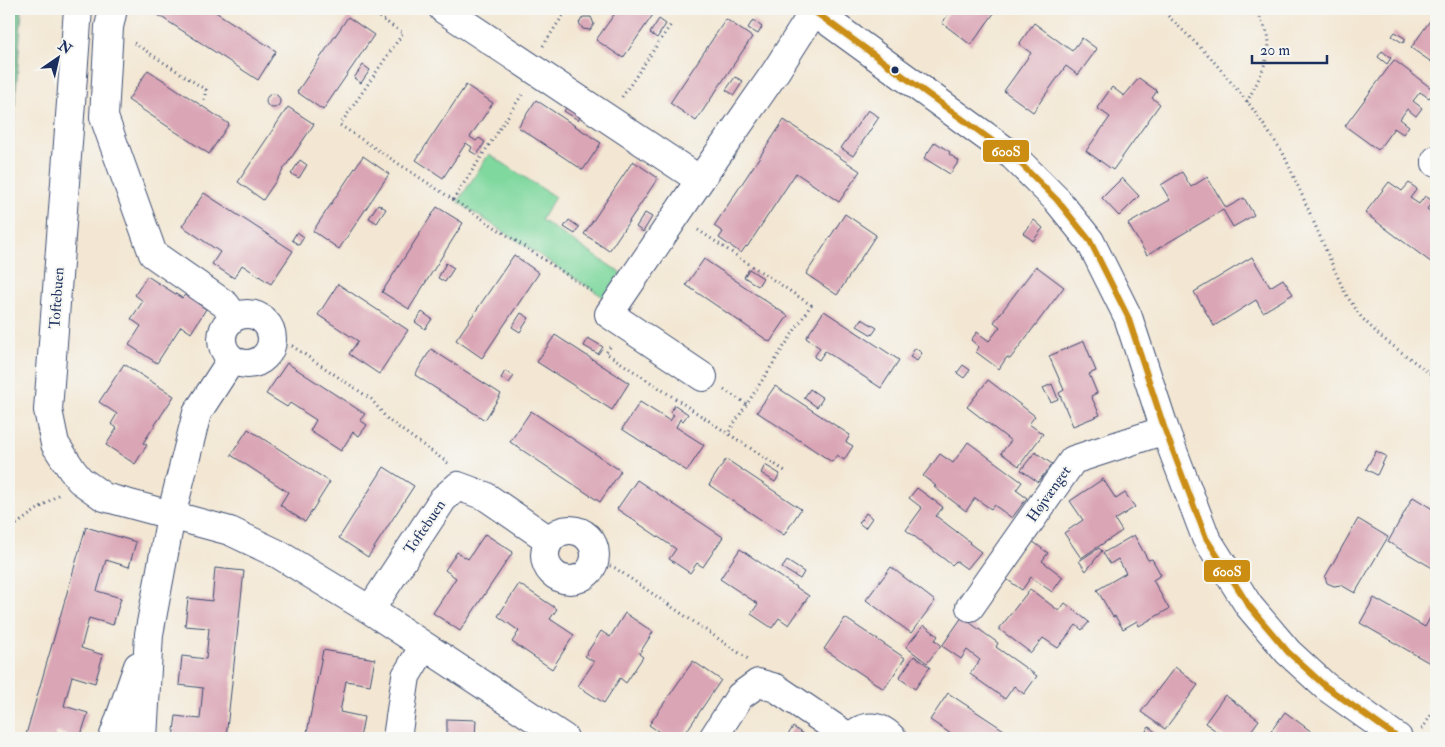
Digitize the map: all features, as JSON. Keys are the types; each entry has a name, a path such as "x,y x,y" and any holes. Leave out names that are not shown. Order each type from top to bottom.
{"street":[{"name":"Toftebuen","path":"78,9 48,410 55,444 80,480 104,497 230,531 278,554 370,610 564,738"},
{"path":"443,9 700,180"},
{"path":"703,377 620,315 700,180 776,71 813,10 1013,156 1057,200 1090,241 1128,317 1165,430 1206,538 1249,606 1288,652 1325,686 1409,734"},
{"path":"111,18 104,117 153,254 226,305 234,317"},
{"path":"243,314 253,314 262,318 269,326 272,335 272,345 268,354 260,361 251,364 241,364 225,352 222,333 226,323 234,317 243,314"},
{"path":"143,738 149,634 170,516 197,413 232,359"},
{"name":"Højvænget","path":"970,607 1072,460 1165,430"},
{"name":"Toftebuen","path":"370,610 443,499 458,486 485,496 549,540"},
{"path":"566,529 576,529 592,541 596,550 596,560 592,569 584,576 575,580 565,580 556,576 549,569 545,559 545,550 549,540 556,533 566,529"},
{"path":"113,738 149,634"},
{"path":"397,738 406,676 424,646"},
{"path":"713,738 740,696 758,684 776,688 850,738 857,731 866,727 876,727 885,731 892,738"}],"path":[{"path":"367,9 402,32 340,125 620,315 606,353 785,471"},
{"path":"453,200 533,69 567,9"},
{"path":"1161,9 1210,57 1247,102 1283,153 1345,293 1361,317 1381,337 1436,378"},
{"path":"1247,102 1267,61 1268,36 1258,15 1258,9"},
{"path":"111,18 206,90 204,100"},
{"path":"608,119 672,23"},
{"path":"691,226 811,305 728,433"},
{"path":"272,345 292,346 371,399 388,420 448,462 458,486"},
{"path":"9,531 80,480"},
{"path":"596,560 615,568 751,661 758,684"},
{"path":"1409,734 1436,708"}],"green space":[{"path":"9,9 22,9 9,188"},
{"path":"489,154 555,197 541,220 621,273 605,298 458,202"}],"building":[{"path":"149,9 211,9 276,51 258,80"},
{"path":"618,9 657,9 623,58 596,40"},
{"path":"952,9 997,9 971,45 942,23"},
{"path":"1436,12 1436,65 1411,48"},
{"path":"348,17 374,35 323,110 297,92"},
{"path":"583,17 591,17 594,24 590,30 583,29 579,23"},
{"path":"659,19 666,24 657,38 650,33"},
{"path":"726,19 752,37 696,121 670,103"},
{"path":"753,20 762,27 758,34 748,28"},
{"path":"1034,23 1072,51 1082,38 1097,49 1078,75 1066,66 1033,112 1004,91 1031,53 1019,44"},
{"path":"1395,32 1406,39 1403,43 1392,36"},
{"path":"1382,51 1391,58 1387,64 1378,57"},
{"path":"1394,60 1435,91 1429,98 1420,92 1413,101 1422,108 1416,116 1407,109 1400,119 1409,126 1403,134 1394,128 1378,150 1345,126"},
{"path":"363,65 370,70 361,83 354,78"},
{"path":"148,70 229,124 209,154 128,100"},
{"path":"735,77 743,81 734,95 726,90"},
{"path":"1139,78 1157,91 1152,98 1160,104 1113,170 1086,151 1110,117 1097,108 1112,87 1124,96"},
{"path":"466,85 493,103 470,137 476,141 479,138 485,142 477,155 470,151 472,147 466,143 443,178 416,160"},
{"path":"273,94 278,96 280,101 278,106 273,108 268,106 266,101 268,96"},
{"path":"536,100 601,143 583,170 518,127"},
{"path":"569,104 583,113 578,120 564,111"},
{"path":"288,107 314,124 263,200 238,182"},
{"path":"868,110 879,117 853,156 841,148"},
{"path":"784,120 860,171 839,202 796,173 747,247 741,253 719,238 723,232 714,226"},
{"path":"935,142 959,161 950,174 924,158"},
{"path":"363,156 389,174 339,249 313,231"},
{"path":"300,160 307,165 299,178 291,174"},
{"path":"633,161 658,178 609,251 584,234"},
{"path":"1182,172 1191,187 1207,177 1226,208 1244,198 1254,215 1233,227 1223,210 1147,255 1128,224 1170,200 1161,185"},
{"path":"1122,178 1139,196 1119,216 1102,198"},
{"path":"1389,182 1402,191 1409,183 1417,189 1410,198 1419,204 1425,196 1433,201 1427,209 1436,216 1436,266 1365,213"},
{"path":"204,193 293,251 271,284 242,265 234,278 212,264 220,252 182,226"},
{"path":"378,204 386,209 377,223 369,218"},
{"path":"437,207 463,223 409,309 382,292"},
{"path":"645,213 652,217 643,232 636,227"},
{"path":"845,214 876,235 837,295 806,274"},
{"path":"569,220 579,227 575,234 564,227"},
{"path":"1034,220 1043,228 1033,241 1023,233"},
{"path":"297,232 304,237 299,245 292,240"},
{"path":"514,255 539,273 482,358 456,340"},
{"path":"1252,257 1270,287 1283,279 1293,294 1263,312 1256,300 1214,326 1194,292"},
{"path":"704,259 788,316 770,342 686,285"},
{"path":"446,263 454,268 445,282 438,278"},
{"path":"1036,266 1064,287 1010,359 1007,357 999,369 976,352 979,347 971,340 977,332 989,341 1000,327 994,322"},
{"path":"749,269 763,278 758,286 744,277"},
{"path":"147,276 182,298 185,295 206,309 191,333 181,326 157,363 129,345 141,326 131,319 143,301 135,295"},
{"path":"338,284 408,330 379,374 349,354 358,341 318,315"},
{"path":"824,311 899,360 881,388 825,351 819,360 814,357 820,348 806,338"},
{"path":"422,312 432,319 425,329 415,322"},
{"path":"521,313 529,318 520,332 512,327"},
{"path":"862,319 877,328 872,335 857,326"},
{"path":"555,335 629,383 612,410 537,362"},
{"path":"588,338 603,347 598,354 584,346"},
{"path":"1084,341 1096,371 1089,374 1097,393 1091,396 1100,415 1073,426 1059,393 1064,390 1049,356"},
{"path":"915,348 922,353 917,361 910,357"},
{"path":"431,349 501,394 485,420 415,375"},
{"path":"287,363 365,414 360,420 367,425 359,436 353,432 341,451 310,431 316,420 290,403 287,407 266,394"},
{"path":"124,364 174,396 143,443 147,445 135,464 106,445 117,428 111,424 117,414 99,402"},
{"path":"963,365 970,370 964,378 957,373"},
{"path":"505,371 514,376 509,383 501,378"},
{"path":"988,380 1035,416 1029,424 1043,434 1019,466 1001,453 1011,441 967,407"},
{"path":"1052,384 1058,399 1051,402 1043,388"},
{"path":"775,386 850,435 846,442 853,446 844,460 837,455 832,462 757,412"},
{"path":"810,389 823,398 817,407 804,398"},
{"path":"640,402 670,421 674,415 670,412 675,405 688,414 683,421 680,419 676,427 704,445 687,471 622,429"},
{"path":"531,411 621,471 600,502 510,442"},
{"path":"248,429 330,482 305,522 280,505 288,492 231,455"},
{"path":"968,442 1022,482 1016,490 1027,498 1012,518 994,505 991,509 975,498 966,511 934,487 936,486 923,476 940,454 953,463"},
{"path":"1376,451 1386,456 1377,475 1366,469"},
{"path":"1035,452 1052,464 1038,482 1021,470"},
{"path":"726,459 801,509 784,535 709,485"},
{"path":"765,465 780,474 775,482 761,473"},
{"path":"384,467 414,486 368,557 339,538"},
{"path":"1103,479 1116,499 1125,493 1135,507 1115,520 1122,531 1081,558 1064,533 1083,520 1070,501"},
{"path":"637,480 723,537 703,567 697,563 690,573 669,559 676,549 617,509"},
{"path":"917,488 943,507 936,516 981,552 967,569 956,561 952,565 906,530 922,508 909,498"},
{"path":"1413,497 1436,511 1436,570 1388,542"},
{"path":"866,513 872,518 865,528 859,523"},
{"path":"1358,519 1388,537 1355,593 1341,585 1334,586 1327,583 1325,577"},
{"path":"86,527 136,542 129,567 106,560 97,591 121,598 113,625 89,618 81,648 103,655 95,683 72,676 64,706 88,713 80,738 56,732 55,738 25,738"},
{"path":"485,534 513,552 460,631 433,613 456,578 445,570 457,552 468,559"},
{"path":"1134,535 1148,560 1152,559 1161,575 1153,580 1169,609 1139,626 1137,621 1123,629 1115,616 1113,617 1097,590 1126,573 1118,559 1110,564 1103,553"},
{"path":"1032,541 1048,553 1042,561 1063,577 1052,592 1031,577 1022,590 1005,578"},
{"path":"1099,548 1102,551 1086,571 1079,561"},
{"path":"740,549 809,596 789,625 779,618 772,628 751,614 758,604 720,579"},
{"path":"787,561 804,572 800,579 782,568"},
{"path":"891,567 935,601 911,633 866,600"},
{"path":"215,568 244,571 226,738 173,738 176,716 200,719 203,688 179,685 182,656 206,659 209,628 185,626 188,598 212,601"},
{"path":"519,584 557,609 550,619 574,635 552,669 512,642 519,631 498,616"},
{"path":"1030,589 1059,611 1065,603 1089,622 1082,630 1076,625 1058,648 1043,638 1031,653 999,629"},
{"path":"1374,598 1425,627 1436,607 1435,666 1360,623"},
{"path":"625,613 653,632 639,654 643,657 626,683 620,678 604,703 578,686 594,662 585,656 601,631 610,637"},
{"path":"962,617 998,643 996,647 1037,676 1024,694 1014,686 1005,699 970,674 980,660 967,650 961,659 942,646"},
{"path":"845,618 905,658 884,689 824,649"},
{"path":"924,625 938,636 935,640 941,645 927,663 906,647"},
{"path":"323,650 375,659 370,685 346,681 340,712 364,717 360,738 306,738"},
{"path":"914,656 930,667 915,689 899,678"},
{"path":"693,661 721,680 682,738 668,738 649,725"},
{"path":"1175,667 1198,685 1165,729 1141,712"},
{"path":"948,693 1016,738 957,738 930,720"},
{"path":"1225,695 1259,720 1246,738 1226,738 1205,723"},
{"path":"1285,712 1320,738 1280,738 1271,731"},
{"path":"447,719 476,720 475,738 447,738"},
{"path":"793,727 809,738 786,738"},
{"path":"1149,727 1162,737 1141,738"}],"transit line":[{"name":"600S","path":"811,9 1013,156 1057,200 1090,241 1128,317 1165,430 1206,538 1249,606 1288,652 1325,686 1398,738"}]}
